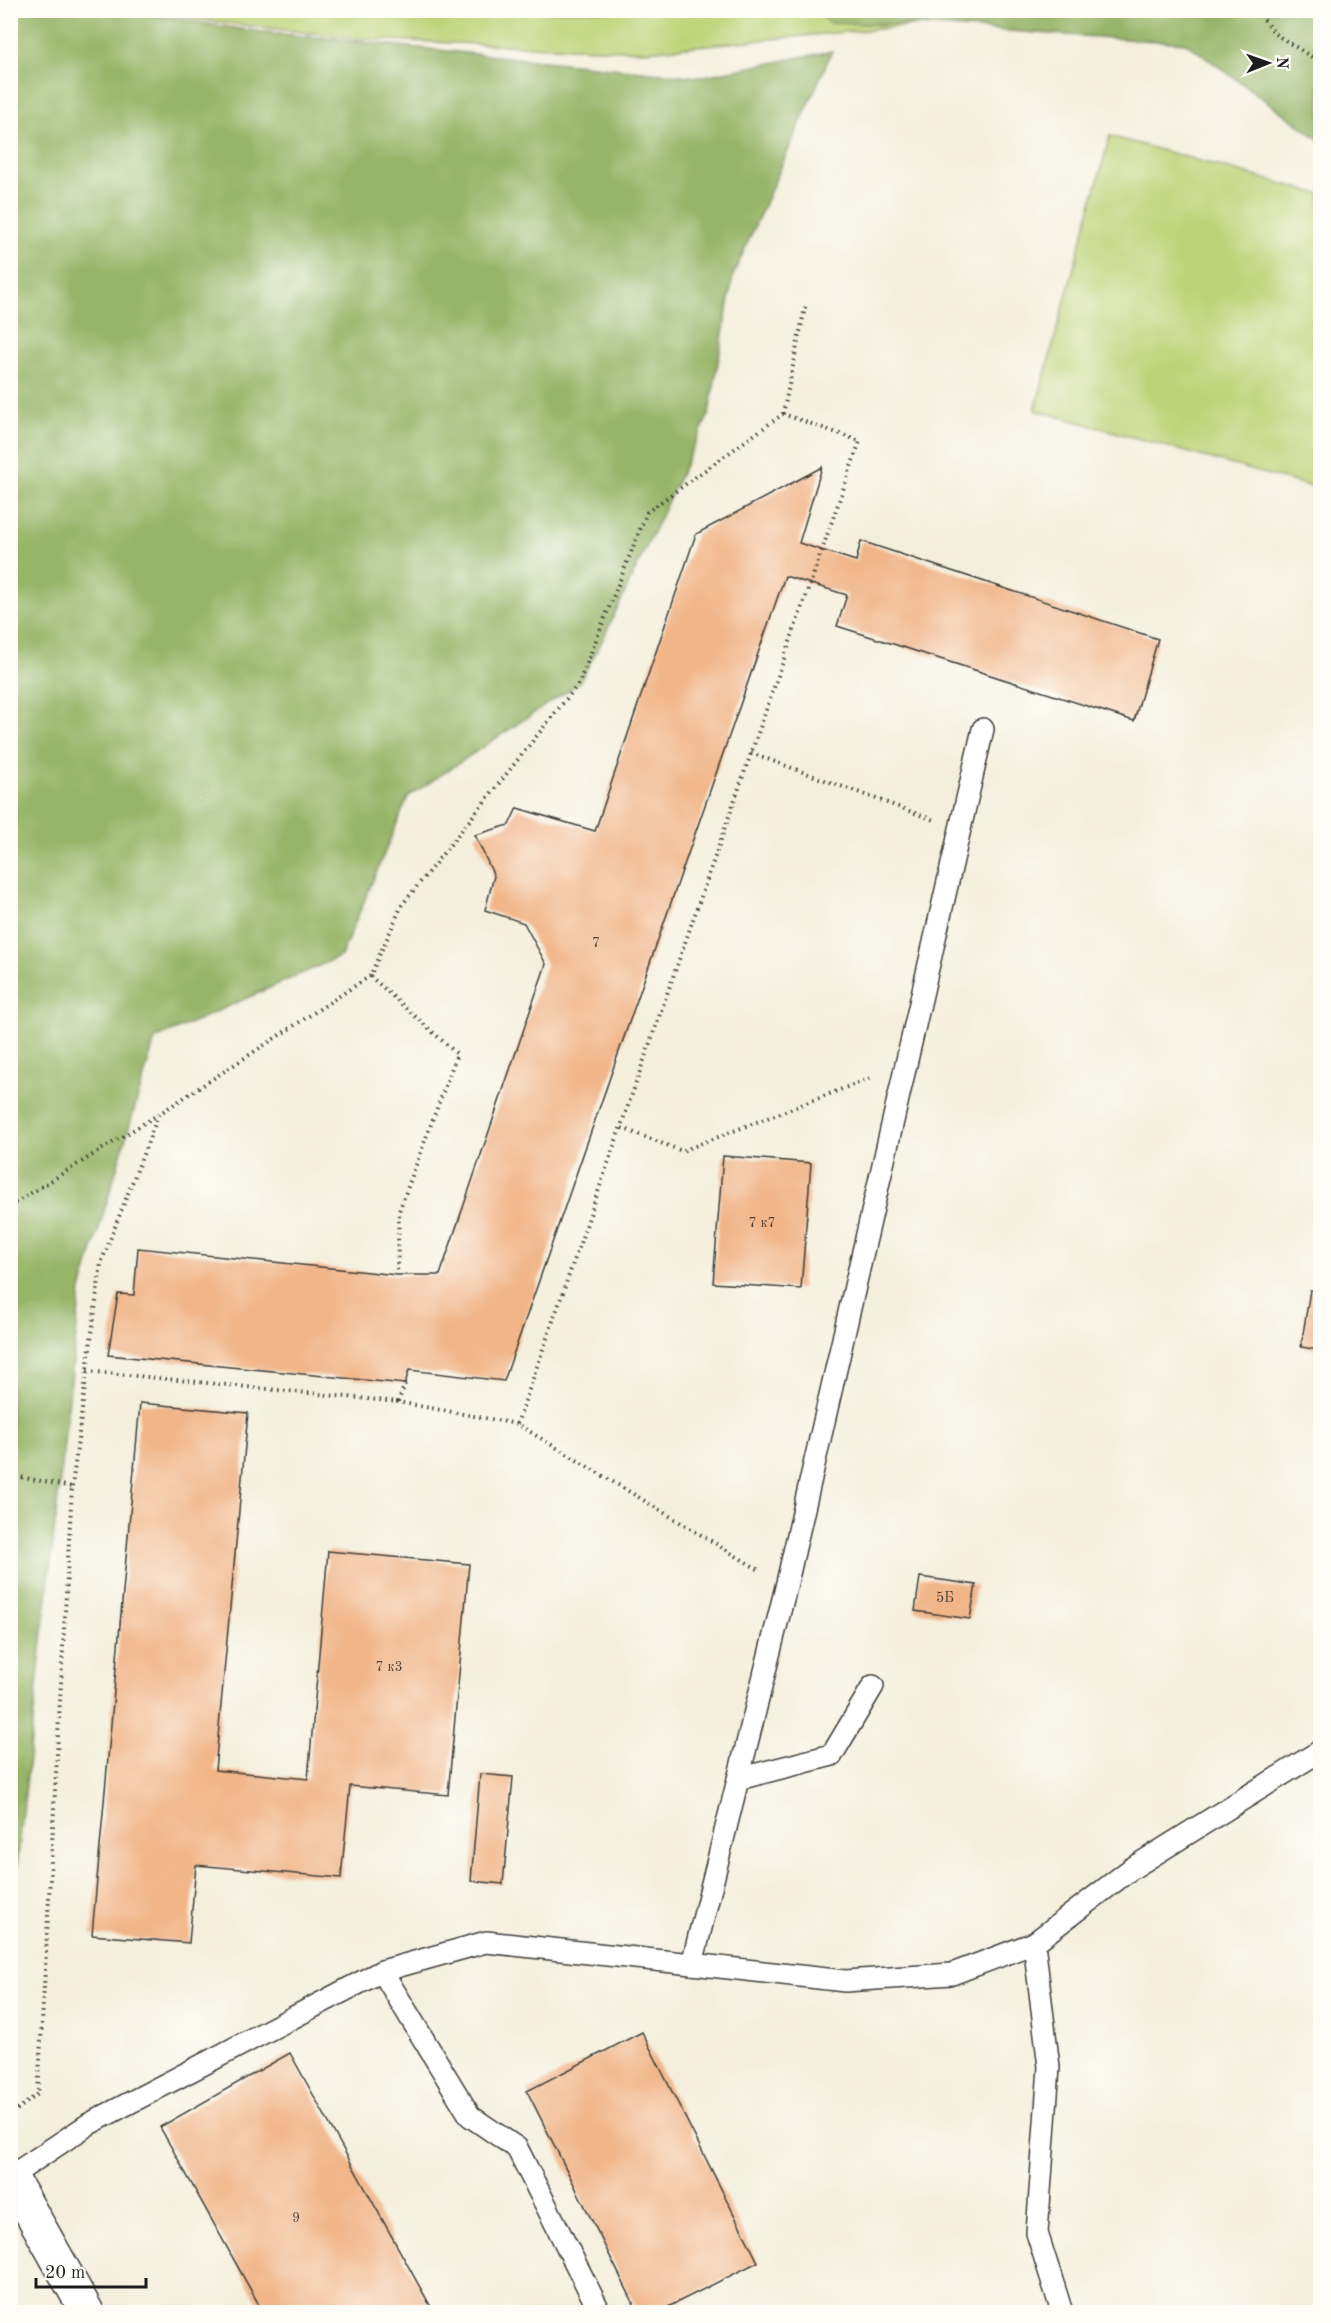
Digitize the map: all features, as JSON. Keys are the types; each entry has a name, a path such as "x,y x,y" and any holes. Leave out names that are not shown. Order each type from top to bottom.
{"street":[{"path":"11,2175 87,2313"}],"lane":[{"path":"692,1964 786,1587 983,729"},
{"path":"738,1779 832,1755 873,1686"},
{"path":"11,2175 89,2124 382,1971 486,1942 845,1981 952,1974 1034,1943 1131,1869 1320,1751"},
{"path":"1034,1943 1049,2067 1037,2233 1062,2313"},
{"path":"382,1971 470,2116 517,2148 600,2313"}],"path":[{"path":"1257,10 1275,34 1320,62"},
{"path":"10,1206 159,1114 370,976 402,904 579,683 647,512 783,414 806,303"},
{"path":"517,1424 860,441 783,414"},
{"path":"751,753 960,830"},
{"path":"370,976 457,1054 399,1211 397,1275"},
{"path":"622,1128 682,1151 906,1064"},
{"path":"10,2115 38,2094 72,1487 101,1263 159,1114"},
{"path":"87,1371 398,1402 517,1424 786,1587"},
{"path":"398,1402 405,1384"},
{"path":"10,1475 72,1487"}],"green space":[{"path":"11,10 121,11 255,31 699,77 832,51 733,276 709,414 601,643 579,683 408,797 341,956 155,1039 81,1290 11,1920"},
{"path":"126,11 923,11 919,25 645,51 360,39"},
{"path":"818,11 1320,11 1320,140 1186,43 919,25 829,23"},
{"path":"1110,136 1320,194 1320,489 1035,410"}],"building":[{"path":"822,467 799,543 856,561 861,541 1158,639 1134,721 837,626 847,595 785,576 504,1381 409,1370 405,1384 108,1355 118,1294 134,1295 138,1248 397,1275 440,1275 546,964 524,923 485,910 494,876 475,835 509,825 517,808 595,831 696,534"},
{"path":"723,1156 811,1163 801,1289 713,1283"},
{"path":"1310,1290 1320,1291 1320,1350 1301,1347"},
{"path":"140,1403 248,1413 215,1770 308,1779 328,1551 469,1564 448,1795 350,1786 341,1878 196,1865 189,1943 92,1935"},
{"path":"920,1577 976,1585 970,1619 915,1611"},
{"path":"480,1774 513,1777 503,1884 471,1881"},
{"path":"642,2032 758,2262 658,2312 638,2312 527,2091"},
{"path":"290,2053 432,2309 425,2312 263,2312 160,2127"}]}
